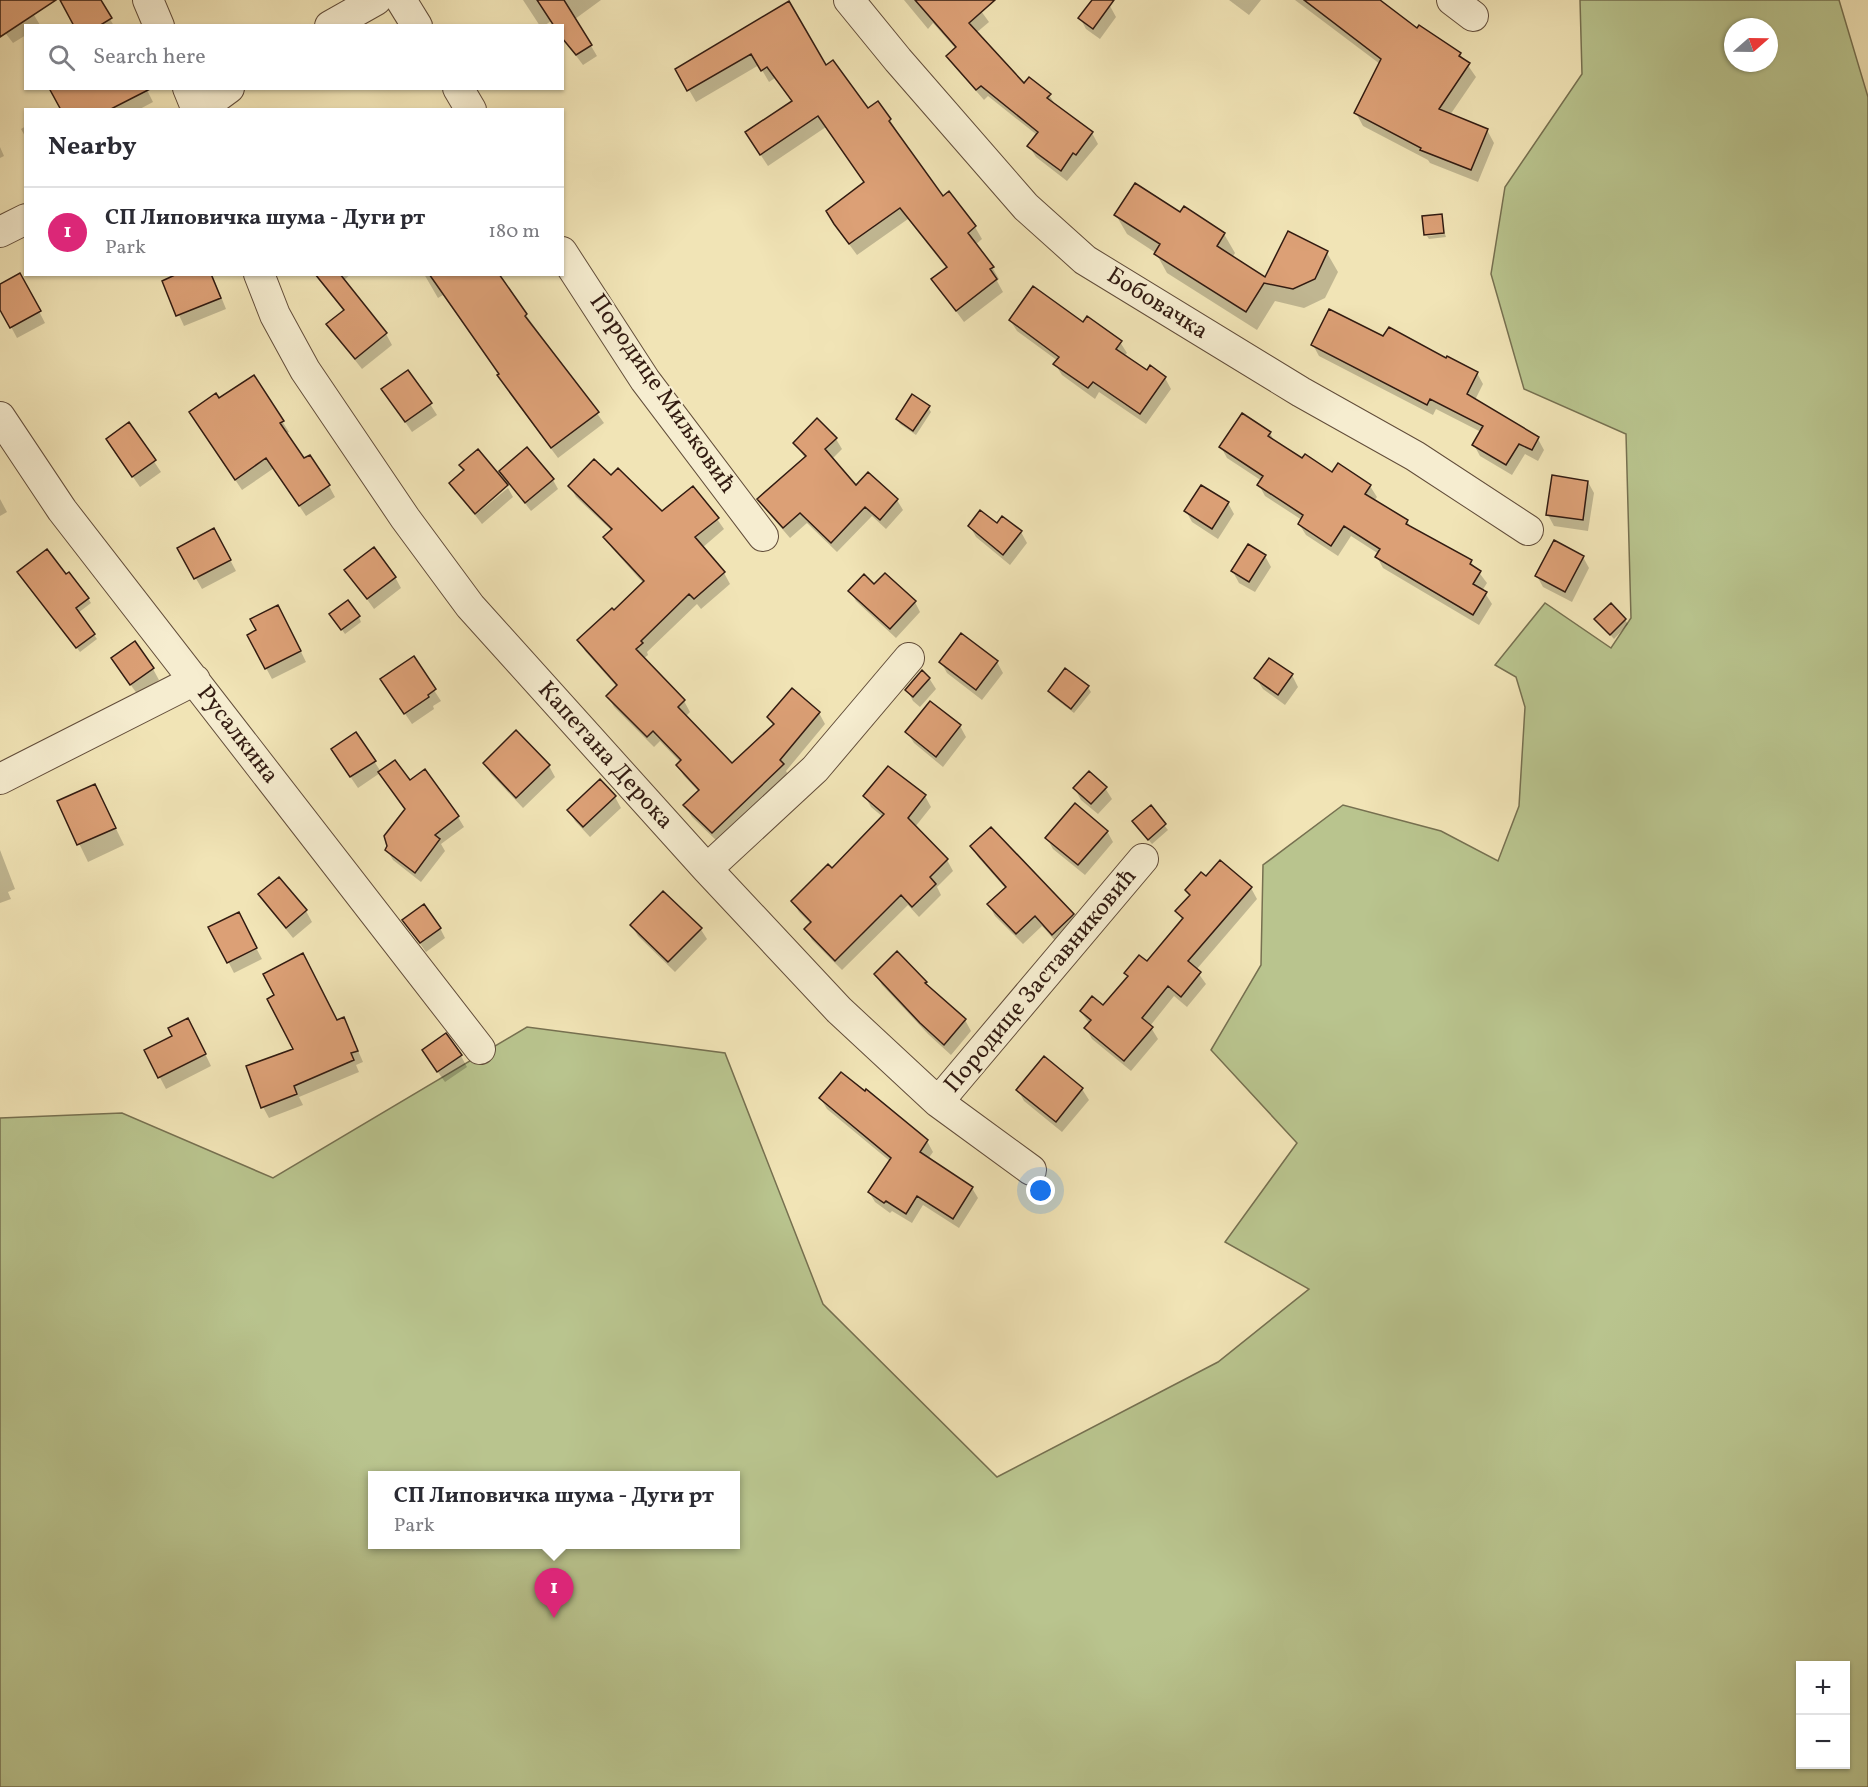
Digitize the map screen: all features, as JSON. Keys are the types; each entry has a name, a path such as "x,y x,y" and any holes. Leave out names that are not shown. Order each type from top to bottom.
{"street":[{"path":"148,0 158,24"},
{"path":"334,24 376,0"},
{"path":"401,0 416,24"},
{"name":"Бобовачка","path":"849,0 1026,207 1085,260 1301,392 1415,456 1528,531"},
{"path":"189,90 196,108"},
{"path":"207,108 214,99 226,90"},
{"path":"459,90 470,108"},
{"path":"0,232 24,220"},
{"name":"Породице Миљковић","path":"564,255 645,380 763,536"},
{"name":"Капетана Дерока","path":"260,276 275,315 304,370 405,518 470,606 707,869 839,1010 938,1102 1031,1170"},
{"name":"Русалкина","path":"0,417 62,510 480,1050"},
{"path":"707,869 815,769 909,658"},
{"path":"0,779 195,680"},
{"name":"Породице Заставниковић","path":"938,1102 1143,859"}],"green space":[{"path":"1580,0 1839,0 1868,97 1868,1787 0,1787 0,1118 122,1113 273,1178 527,1027 725,1053 823,1304 997,1477 1218,1362 1309,1289 1225,1242 1297,1143 1211,1050 1261,965 1263,865 1343,805 1441,831 1498,861 1519,806 1525,707 1516,677 1495,665 1545,603 1611,648 1631,618 1626,434 1524,389 1491,274 1505,187 1582,74"}],"building":[{"path":"0,0 56,0 0,37"},
{"path":"60,0 101,0 112,18 102,24 73,24"},
{"path":"537,0 564,0 592,45 576,55 564,40 564,24 553,24"},
{"path":"915,0 995,0 969,23 1024,83 1029,77 1051,94 1047,98 1093,132 1076,155 1073,153 1061,171 1027,146 1038,132 981,86 976,90 946,56 956,47"},
{"path":"1092,0 1114,0 1093,29 1078,18"},
{"path":"1304,0 1380,0 1417,28 1419,25 1461,53 1459,56 1470,63 1439,109 1488,129 1471,170 1420,150 1421,148 1354,113 1381,59"},
{"path":"789,1 826,65 833,60 868,108 878,101 891,119 889,121 943,196 949,191 976,226 968,233 994,267 990,269 997,279 956,311 931,279 947,267 900,208 849,244 834,224 826,211 864,182 818,116 760,155 745,132 792,101 767,67 761,71 751,54 687,91 675,69"},
{"path":"50,90 148,90 113,108 60,108"},
{"path":"1135,183 1180,212 1184,206 1225,233 1217,246 1265,277 1288,231 1328,251 1315,279 1293,289 1264,283 1246,312 1154,254 1160,244 1114,215"},
{"path":"1442,214 1444,233 1424,235 1422,216"},
{"path":"20,273 41,311 10,328 0,310 0,284"},
{"path":"173,276 212,276 221,298 176,316 162,281"},
{"path":"317,276 342,276 387,333 355,359 326,324 344,310"},
{"path":"430,276 500,276 527,314 525,316 599,412 551,448 497,375 499,374"},
{"path":"1033,286 1083,322 1087,316 1122,341 1116,349 1147,370 1150,365 1166,377 1140,414 1093,382 1088,388 1053,364 1059,357 1009,320"},
{"path":"1329,309 1383,336 1389,327 1446,358 1447,356 1478,372 1467,394 1539,437 1532,450 1519,444 1506,465 1472,445 1483,426 1430,399 1427,405 1311,345"},
{"path":"408,370 432,403 405,422 381,389"},
{"path":"254,375 284,421 280,423 304,458 310,455 330,485 299,506 266,458 235,480 189,412 216,393 219,398"},
{"path":"912,394 930,406 913,431 896,419"},
{"path":"1242,413 1271,432 1268,436 1302,458 1305,454 1332,472 1338,463 1371,485 1365,494 1408,520 1406,524 1472,560 1470,564 1481,571 1473,584 1487,592 1473,615 1375,557 1380,549 1344,526 1331,546 1298,524 1303,515 1257,485 1263,476 1219,447"},
{"path":"817,418 837,438 825,449 856,485 868,472 898,499 880,520 865,507 831,543 800,513 783,528 757,499 806,456 793,443"},
{"path":"129,422 156,460 132,477 106,439"},
{"path":"527,447 554,479 525,503 499,471"},
{"path":"478,449 508,485 475,514 449,483 464,470 459,465"},
{"path":"594,459 611,475 618,468 662,511 693,486 719,518 695,537 725,572 694,599 689,594 641,641 643,643 636,649 685,700 678,707 732,763 774,724 767,717 792,688 820,712 780,760 784,764 712,833 683,805 699,790 676,765 681,760 653,731 647,737 606,696 617,685 577,640 612,608 614,610 644,581 603,537 612,529 568,486"},
{"path":"1552,475 1588,481 1583,520 1546,515"},
{"path":"1201,485 1229,502 1212,529 1184,511"},
{"path":"980,510 997,523 1002,516 1022,531 1003,555 968,526"},
{"path":"214,528 231,560 194,579 177,548"},
{"path":"1554,540 1584,556 1565,592 1535,576"},
{"path":"1248,544 1266,555 1249,582 1231,571"},
{"path":"374,547 396,577 367,599 344,570"},
{"path":"47,549 66,574 69,572 89,598 76,608 95,634 76,648 17,572"},
{"path":"885,573 916,601 890,629 848,591 864,574 874,584"},
{"path":"348,600 360,616 341,630 329,614"},
{"path":"1611,603 1626,619 1610,635 1594,619"},
{"path":"278,605 301,651 265,669 247,635 256,630 250,619"},
{"path":"961,633 998,661 976,690 939,662"},
{"path":"135,641 154,668 130,685 111,658"},
{"path":"414,656 436,689 428,695 429,697 404,714 380,679"},
{"path":"1269,658 1293,674 1278,695 1254,678"},
{"path":"1065,668 1089,686 1071,709 1048,691"},
{"path":"922,670 930,678 913,697 905,690"},
{"path":"930,701 961,725 936,757 905,732"},
{"path":"516,730 550,765 516,798 483,763"},
{"path":"356,732 376,761 350,777 331,749"},
{"path":"395,760 410,780 425,769 459,816 435,835 440,839 415,873 385,850 387,846 384,836 405,809 378,772"},
{"path":"888,766 926,795 908,818 948,859 930,877 936,884 912,907 901,895 835,961 804,929 811,922 791,901 828,864 832,868 884,814 863,796"},
{"path":"1089,771 1107,787 1091,804 1073,788"},
{"path":"600,779 616,796 583,827 567,810"},
{"path":"95,784 116,828 77,845 57,801"},
{"path":"1075,803 1108,831 1078,865 1045,838"},
{"path":"1151,805 1166,824 1148,840 1132,821"},
{"path":"991,827 1074,914 1052,935 1035,916 1016,934 987,904 1006,887 970,846"},
{"path":"1220,860 1252,887 1188,961 1201,972 1181,997 1168,986 1142,1018 1153,1027 1124,1061 1084,1028 1091,1020 1080,1011 1092,996 1103,1005 1128,976 1124,973 1139,955 1147,961 1183,918 1175,911 1190,895 1185,890 1201,872 1206,876"},
{"path":"279,877 307,910 286,928 258,894"},
{"path":"663,891 702,928 668,962 630,925"},
{"path":"424,904 441,928 420,943 402,920"},
{"path":"239,912 257,948 227,963 208,927"},
{"path":"897,951 927,982 925,983 966,1019 944,1045 874,974"},
{"path":"303,953 337,1020 344,1017 358,1051 351,1053 354,1060 294,1086 297,1094 261,1108 246,1066 293,1049 267,999 274,995 263,974"},
{"path":"188,1018 206,1054 158,1078 144,1050 172,1036 168,1028"},
{"path":"446,1033 462,1055 437,1072 422,1050"},
{"path":"1044,1056 1083,1088 1056,1122 1016,1090"},
{"path":"841,1072 865,1091 866,1089 928,1140 920,1152 973,1187 953,1219 917,1196 906,1214 868,1192 891,1158 819,1098"}],"place":[{"name":"СП Липовичка шума - Дуги рт","path":"554,1618"}]}
